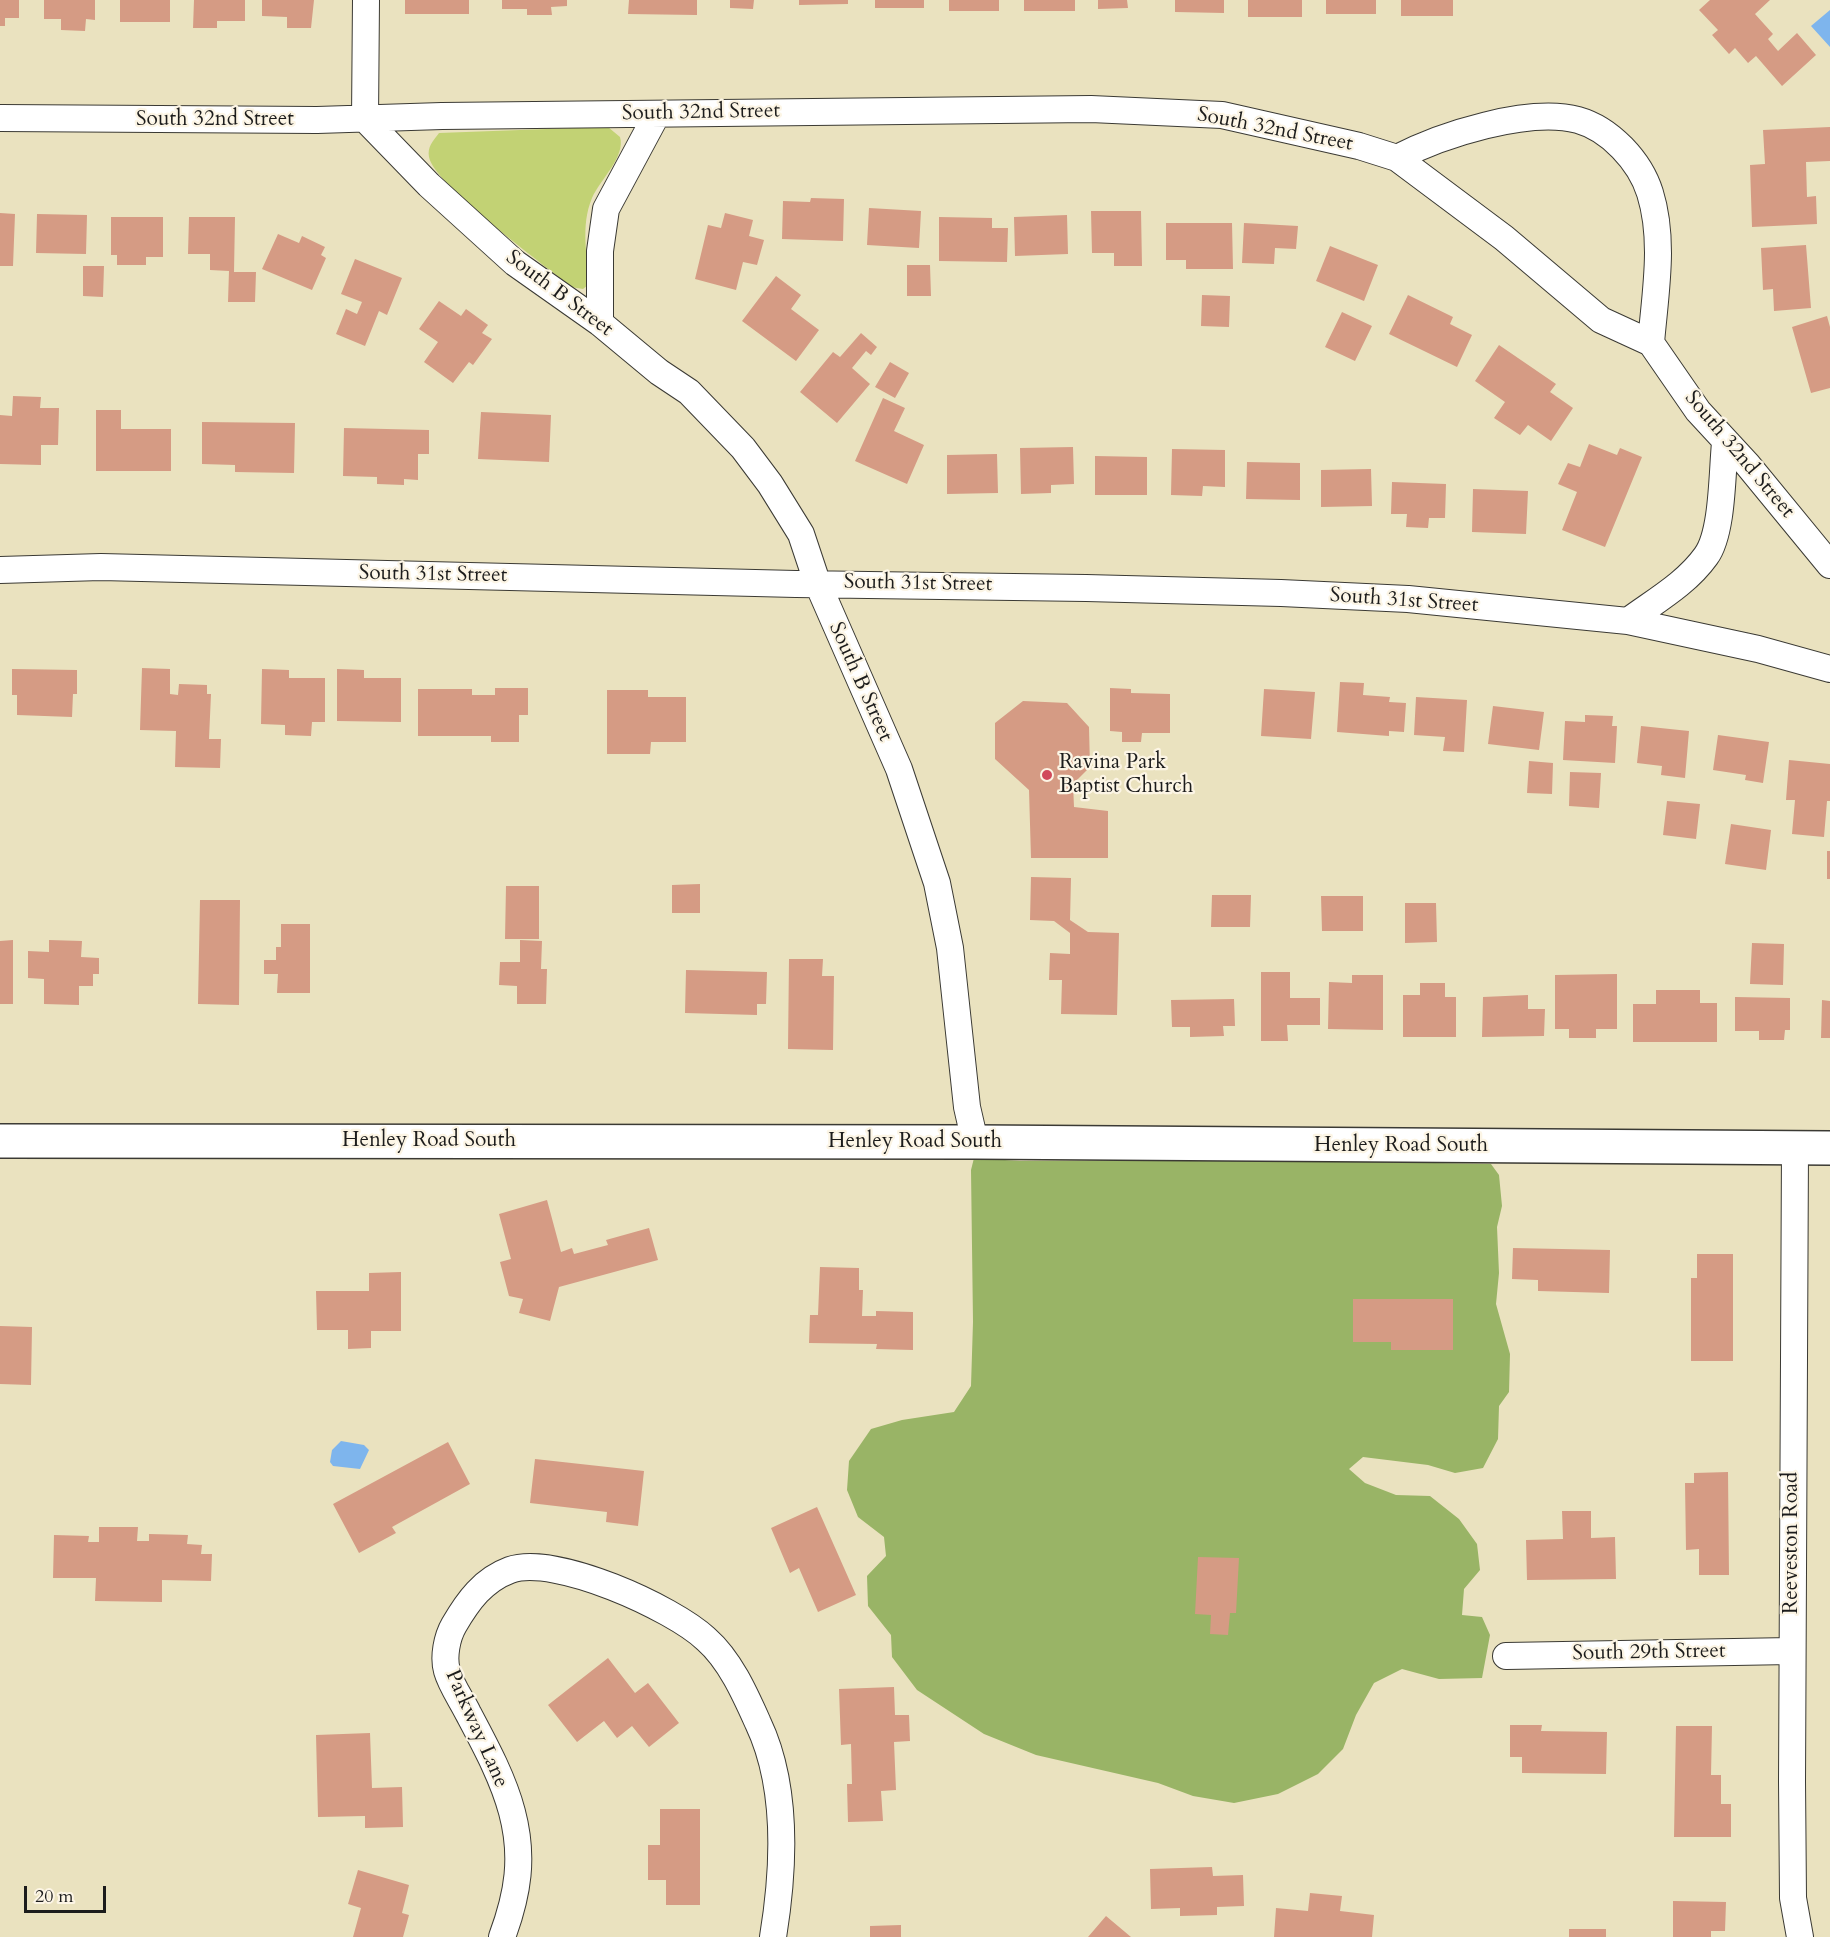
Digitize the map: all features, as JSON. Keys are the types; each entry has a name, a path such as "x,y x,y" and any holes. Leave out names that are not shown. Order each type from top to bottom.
{"street":[{"path":"365,119 366,0"},
{"name":"South 32nd Street","path":"0,118 365,119 1035,108 1166,111 1222,116 1359,147 1397,158 1504,237 1601,320 1651,343 1698,411 1725,443 1747,464 1830,565"},
{"path":"600,323 600,251 606,209 657,114"},
{"name":"South B Street","path":"365,119 429,185 515,263 600,323 689,392 743,448 770,484 801,534 817,582 899,769 937,883 951,948 967,1107 975,1142"},
{"path":"1397,158 1449,136 1527,119 1577,120 1592,126 1619,145 1633,161 1649,190 1654,209 1658,251 1651,343"},
{"path":"1628,621 1682,583 1708,554 1719,518 1725,443"},
{"name":"South 31st Street","path":"0,570 101,567 1281,593 1408,599 1628,621 1758,649 1830,669"},
{"name":"Henley Road South","path":"0,1141 975,1142 1830,1148"},
{"name":"Reeveston Road","path":"1794,1148 1791,1651 1793,1898 1800,1937"},
{"name":"Parkway Lane","path":"502,1937 516,1900 520,1864 512,1813 491,1758 448,1675 446,1646 453,1627 479,1588 513,1569 533,1567 555,1569 626,1591 692,1627 723,1657 759,1724 776,1793 783,1849 773,1937"},
{"name":"South 29th Street","path":"1506,1656 1791,1651"}],"green space":[{"path":"608,127 620,137 621,144 616,160 592,198 588,209 585,230 588,285 583,289 571,287 469,205 435,170 429,157 430,147 439,133"},
{"path":"974,1158 1020,1161 1270,1160 1491,1164 1499,1175 1502,1206 1497,1227 1499,1273 1496,1304 1510,1354 1509,1392 1499,1406 1498,1439 1483,1468 1455,1473 1428,1465 1363,1457 1349,1469 1365,1483 1396,1495 1430,1496 1459,1519 1477,1544 1480,1570 1464,1589 1462,1615 1482,1617 1490,1635 1482,1678 1439,1679 1402,1669 1374,1683 1356,1715 1343,1749 1318,1774 1278,1794 1234,1803 1193,1796 1158,1783 1036,1755 984,1734 917,1690 892,1657 891,1635 868,1606 867,1576 886,1556 884,1537 858,1517 847,1490 849,1461 871,1429 902,1420 954,1412 971,1386 973,1322 971,1170"}],"water":[{"path":"1830,10 1830,47 1811,26"},
{"path":"341,1441 364,1445 369,1450 360,1469 333,1466 330,1462 332,1450"}],"building":[{"path":"0,0 19,0 19,18 5,18 5,26 0,26"},
{"path":"44,0 95,0 95,20 86,19 85,31 61,30 61,19 44,19"},
{"path":"120,0 170,0 170,22 120,22"},
{"path":"194,0 245,0 245,21 217,21 217,28 193,28"},
{"path":"262,0 314,0 311,28 287,28 287,17 262,16"},
{"path":"405,0 469,0 469,14 405,14"},
{"path":"502,0 567,0 567,6 551,7 552,15 527,15 527,9 502,9"},
{"path":"629,0 697,0 697,15 628,14"},
{"path":"730,0 754,0 753,9 730,8"},
{"path":"799,0 848,0 848,4 799,5"},
{"path":"875,0 924,0 924,8 875,8"},
{"path":"949,0 999,0 999,11 949,11"},
{"path":"1024,0 1075,0 1075,11 1024,11"},
{"path":"1098,0 1127,0 1128,8 1098,9"},
{"path":"1175,0 1224,0 1224,13 1175,12"},
{"path":"1248,0 1302,0 1302,17 1248,17"},
{"path":"1326,0 1376,0 1376,14 1326,14"},
{"path":"1401,0 1453,0 1453,16 1401,16"},
{"path":"1710,0 1770,0 1755,14 1773,34 1768,39 1778,51 1797,33 1816,55 1782,86 1756,56 1748,63 1735,48 1729,54 1712,35 1718,30 1699,10"},
{"path":"1830,127 1830,161 1806,162 1807,197 1816,196 1817,224 1752,227 1750,165 1765,164 1763,130"},
{"path":"811,198 844,199 843,241 782,239 783,201 810,202"},
{"path":"869,208 921,211 919,248 867,245"},
{"path":"1091,211 1141,211 1142,266 1114,266 1114,253 1092,253"},
{"path":"0,213 15,214 13,266 0,266"},
{"path":"725,213 753,220 749,236 764,240 757,265 743,262 736,290 695,279 708,225 721,228"},
{"path":"37,214 87,215 86,254 36,253"},
{"path":"1067,215 1068,254 1015,256 1014,217"},
{"path":"111,217 163,217 163,257 146,257 146,265 117,265 117,255 111,255"},
{"path":"189,217 235,217 234,272 256,272 255,302 228,302 229,271 210,270 210,254 188,254"},
{"path":"939,217 992,218 992,228 1008,228 1007,262 939,261"},
{"path":"1166,223 1232,223 1233,269 1186,269 1186,260 1166,260"},
{"path":"1244,223 1298,226 1296,249 1275,248 1274,264 1242,263"},
{"path":"278,234 299,243 302,236 325,247 321,255 326,258 312,290 262,269"},
{"path":"1806,245 1811,308 1774,311 1773,289 1763,290 1761,248"},
{"path":"1330,246 1378,265 1364,301 1316,281"},
{"path":"355,259 402,278 387,315 379,311 365,346 336,334 346,309 357,314 362,302 341,294"},
{"path":"907,265 930,265 931,296 907,296"},
{"path":"83,266 104,266 103,297 83,296"},
{"path":"776,276 801,295 791,309 819,330 796,361 742,321"},
{"path":"1202,295 1230,296 1229,327 1201,326"},
{"path":"1408,295 1453,317 1450,324 1472,335 1457,367 1389,334"},
{"path":"439,301 461,316 466,309 488,325 482,333 492,339 473,365 469,362 453,383 424,362 438,342 419,329"},
{"path":"1342,312 1372,326 1355,361 1325,347"},
{"path":"1827,316 1830,327 1830,388 1811,393 1792,327"},
{"path":"861,333 877,347 871,355 866,351 852,368 870,384 837,423 800,392 833,352 840,357"},
{"path":"1499,345 1556,384 1550,392 1573,408 1551,441 1528,425 1520,435 1494,418 1505,402 1475,381"},
{"path":"890,362 909,373 895,398 875,387"},
{"path":"13,396 41,397 40,408 59,408 58,445 41,445 41,465 0,464 0,415 12,416"},
{"path":"883,398 905,408 894,431 924,445 907,484 855,461"},
{"path":"96,410 121,410 121,429 171,429 171,471 96,471"},
{"path":"481,412 551,415 549,462 478,459"},
{"path":"202,422 295,423 294,473 235,472 235,465 202,464"},
{"path":"344,428 429,430 429,454 418,454 418,480 404,479 404,485 377,484 377,477 343,476"},
{"path":"1589,444 1617,455 1620,448 1642,457 1605,547 1562,530 1577,492 1558,484 1568,463 1580,467"},
{"path":"1073,447 1074,484 1051,485 1051,493 1021,494 1020,448"},
{"path":"1172,449 1225,450 1225,487 1203,486 1202,496 1171,495"},
{"path":"997,454 998,493 947,494 947,455"},
{"path":"1095,456 1147,457 1147,495 1095,495"},
{"path":"1247,462 1300,463 1300,500 1246,499"},
{"path":"1371,469 1372,506 1321,507 1321,470"},
{"path":"1392,482 1446,484 1445,518 1429,518 1428,528 1406,527 1407,514 1391,514"},
{"path":"1473,489 1528,491 1526,534 1472,532"},
{"path":"142,668 170,669 170,694 178,695 179,684 207,685 207,694 211,694 209,739 221,739 220,768 175,767 176,731 140,730"},
{"path":"12,669 77,670 77,694 73,694 72,717 17,715 17,695 12,695"},
{"path":"262,669 289,670 289,678 325,678 325,722 312,722 311,736 285,735 285,725 261,724"},
{"path":"337,669 364,670 364,678 401,678 401,722 337,721"},
{"path":"1340,682 1364,683 1363,695 1390,697 1389,702 1406,703 1404,732 1389,731 1389,736 1337,732"},
{"path":"495,688 528,688 528,715 519,715 519,742 491,742 491,736 418,736 418,689 472,689 472,695 495,695"},
{"path":"1110,688 1131,689 1131,693 1170,694 1170,733 1142,733 1141,742 1122,742 1122,732 1110,731"},
{"path":"1264,689 1315,692 1311,739 1261,736"},
{"path":"607,690 648,690 648,697 686,697 686,742 651,742 650,754 607,754"},
{"path":"1416,697 1467,700 1464,752 1443,751 1445,737 1414,735"},
{"name":"Ravina Park Baptist Church","path":"1023,701 1067,703 1089,727 1090,767 1073,784 1074,807 1108,811 1108,858 1031,858 1029,790 995,759 995,723"},
{"path":"1493,706 1544,712 1539,750 1488,744"},
{"path":"1585,715 1613,716 1612,726 1617,726 1615,763 1563,760 1565,721 1585,722"},
{"path":"1641,726 1689,731 1685,778 1661,775 1662,766 1637,763"},
{"path":"1718,735 1769,742 1763,783 1745,780 1746,775 1713,770"},
{"path":"1789,760 1830,764 1830,801 1827,801 1824,837 1792,834 1795,800 1786,800"},
{"path":"1529,761 1553,763 1552,794 1527,793"},
{"path":"1570,772 1601,773 1599,808 1569,806"},
{"path":"1667,801 1700,804 1696,839 1663,835"},
{"path":"1731,824 1771,830 1766,870 1725,864"},
{"path":"1827,851 1830,851 1830,879 1827,879"},
{"path":"1031,877 1071,878 1070,920 1088,932 1119,933 1117,1015 1061,1014 1062,980 1049,980 1050,953 1070,954 1070,933 1054,921 1030,920"},
{"path":"700,884 700,913 672,913 672,885"},
{"path":"506,886 539,886 539,939 505,939"},
{"path":"1212,895 1251,895 1250,927 1211,927"},
{"path":"1321,896 1363,896 1363,931 1322,931"},
{"path":"200,900 240,900 239,1005 198,1004"},
{"path":"1405,903 1436,903 1437,942 1405,943"},
{"path":"281,924 310,924 310,993 277,993 278,974 264,974 264,960 276,960 276,947 281,947"},
{"path":"13,940 13,1004 0,1004 0,941"},
{"path":"49,940 82,941 81,957 99,958 99,974 93,974 93,986 79,986 79,1005 44,1004 44,979 28,978 28,951 49,952"},
{"path":"520,940 542,941 541,969 547,969 546,1004 517,1004 517,986 499,985 500,962 520,962"},
{"path":"1752,943 1784,944 1783,985 1750,984"},
{"path":"789,959 823,959 822,976 834,976 833,1050 788,1049"},
{"path":"686,970 767,972 766,1004 757,1004 757,1015 685,1013"},
{"path":"1261,972 1290,972 1290,998 1320,998 1320,1025 1287,1025 1288,1041 1261,1041"},
{"path":"1617,974 1617,1029 1596,1029 1596,1038 1569,1038 1569,1029 1555,1029 1555,975"},
{"path":"1352,975 1383,975 1383,1030 1328,1029 1329,982 1352,983"},
{"path":"1420,983 1445,983 1445,997 1456,997 1456,1037 1403,1037 1403,995 1420,995"},
{"path":"1656,990 1700,990 1700,1003 1717,1003 1717,1042 1633,1042 1633,1004 1656,1004"},
{"path":"1528,995 1528,1009 1545,1009 1544,1036 1482,1037 1483,997"},
{"path":"1735,997 1790,998 1790,1030 1785,1030 1784,1040 1759,1040 1759,1031 1735,1031"},
{"path":"1234,999 1235,1026 1223,1026 1224,1036 1190,1037 1190,1027 1172,1027 1171,1000"},
{"path":"1822,1000 1830,1001 1830,1038 1821,1038"},
{"path":"547,1200 561,1252 572,1248 574,1254 608,1245 606,1240 649,1228 658,1260 559,1287 550,1321 519,1313 523,1299 509,1296 500,1262 511,1259 499,1214"},
{"path":"1513,1248 1610,1250 1609,1293 1538,1291 1538,1280 1512,1279"},
{"path":"1697,1254 1733,1254 1733,1361 1691,1361 1691,1278 1697,1278"},
{"path":"820,1267 859,1268 859,1290 863,1290 862,1316 876,1316 876,1311 913,1312 913,1350 876,1349 877,1344 809,1343 810,1315 818,1315"},
{"path":"401,1272 401,1331 371,1331 371,1348 348,1349 348,1330 317,1330 316,1291 369,1291 369,1273"},
{"path":"1353,1299 1453,1299 1453,1350 1391,1350 1391,1342 1353,1342"},
{"path":"0,1326 32,1327 31,1385 0,1384"},
{"path":"448,1442 470,1484 392,1527 396,1533 359,1553 333,1504"},
{"path":"535,1459 644,1471 638,1526 606,1522 607,1512 530,1503"},
{"path":"1728,1472 1729,1575 1699,1575 1699,1549 1686,1550 1685,1483 1694,1483 1694,1473"},
{"path":"817,1507 856,1595 818,1612 799,1568 790,1573 771,1528"},
{"path":"1562,1511 1591,1511 1591,1538 1615,1537 1616,1579 1527,1580 1526,1540 1563,1539"},
{"path":"99,1527 138,1527 137,1541 149,1541 149,1534 188,1535 187,1544 202,1545 201,1554 212,1554 211,1581 162,1580 162,1602 95,1601 96,1578 53,1578 54,1535 89,1536 88,1542 99,1542"},
{"path":"1198,1557 1239,1558 1236,1613 1230,1613 1228,1635 1210,1634 1211,1615 1195,1614"},
{"path":"608,1658 635,1693 648,1683 679,1723 649,1747 632,1726 617,1738 604,1721 577,1742 548,1705"},
{"path":"894,1687 895,1715 909,1715 910,1741 894,1742 896,1790 881,1791 883,1821 848,1822 847,1784 852,1784 851,1744 841,1745 839,1689"},
{"path":"1510,1725 1542,1725 1541,1731 1607,1732 1606,1774 1522,1773 1522,1757 1510,1757"},
{"path":"1676,1726 1712,1726 1711,1775 1721,1775 1721,1804 1731,1804 1731,1837 1674,1837"},
{"path":"370,1733 372,1788 402,1787 403,1827 365,1828 365,1816 318,1817 316,1735"},
{"path":"660,1809 700,1809 700,1905 666,1905 666,1880 648,1880 648,1845 660,1845"},
{"path":"1212,1867 1213,1876 1243,1875 1244,1906 1217,1907 1217,1915 1180,1916 1180,1908 1151,1909 1150,1869"},
{"path":"358,1870 409,1885 402,1913 409,1915 403,1937 353,1937 361,1908 348,1904"},
{"path":"1310,1893 1342,1896 1340,1911 1374,1915 1372,1937 1274,1937 1276,1908 1308,1911"},
{"path":"1673,1901 1726,1902 1725,1931 1711,1931 1711,1937 1673,1937"},
{"path":"1106,1916 1131,1937 1088,1937"},
{"path":"901,1925 901,1937 870,1937 870,1926"},
{"path":"1569,1929 1606,1929 1606,1937 1569,1937"}],"place":[{"name":"Ravina Park Baptist Church","path":"1047,775"}]}
